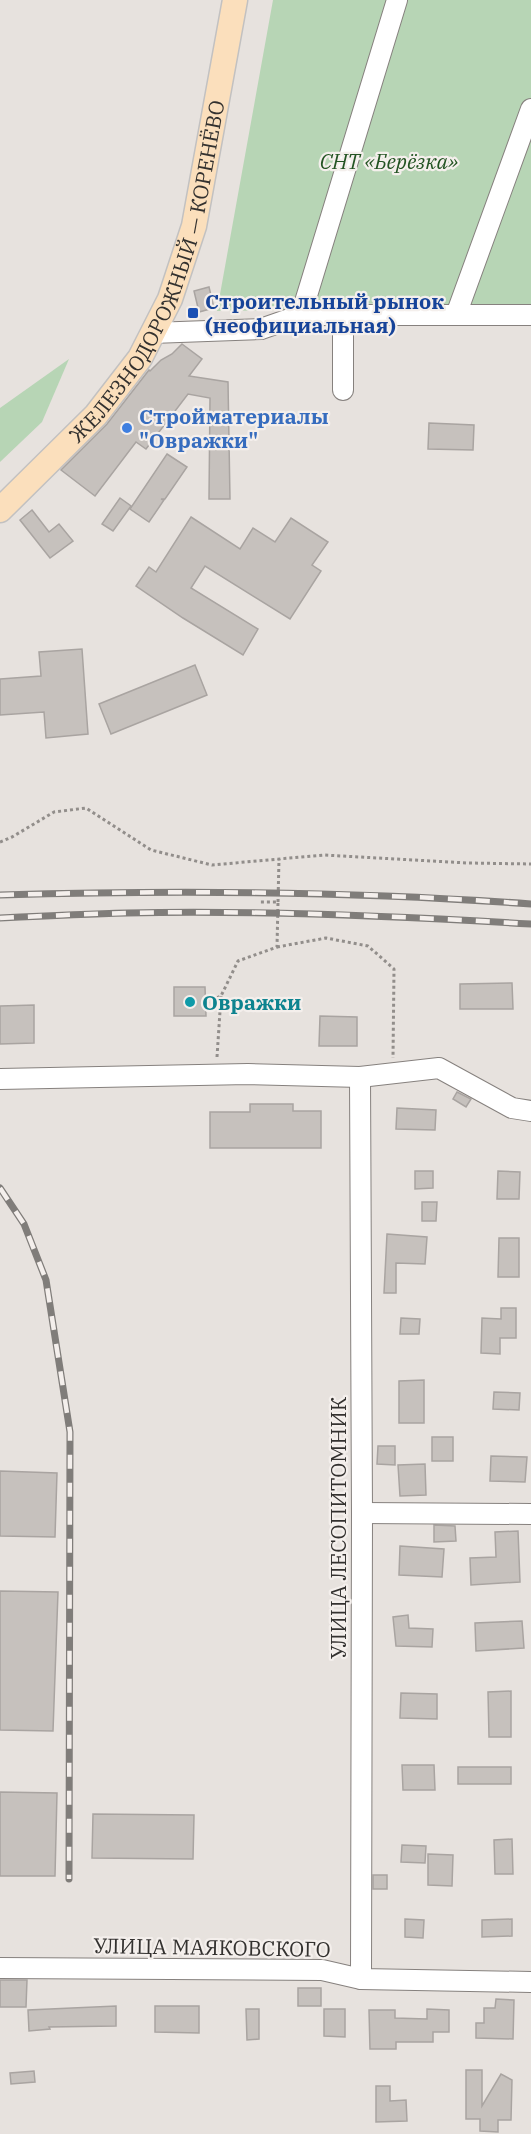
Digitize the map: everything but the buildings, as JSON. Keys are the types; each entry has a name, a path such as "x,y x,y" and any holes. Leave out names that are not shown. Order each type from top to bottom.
{"main road":[{"name":"ЖЕЛЕЗНОДОРОЖНЫЙ — КОРЕНЁВО","path":"0,510 96,416 140,358 170,299 194,226 235,0"}],"street":[{"path":"301,315 396,0"},
{"path":"456,315 531,109"},
{"path":"152,333 261,329 301,315 531,315"},
{"path":"343,316 343,390"},
{"path":"0,1079 248,1074 360,1077 439,1068 512,1108 531,1111"},
{"name":"УЛИЦА ЛЕСОПИТОМНИК","path":"360,1077 361,1979"},
{"path":"362,1513 531,1514"},
{"name":"УЛИЦА МАЯКОВСКОГО","path":"0,1968 322,1970 361,1979 531,1982"}],"path":[{"path":"0,842 54,812 86,808 151,850 212,865 324,855 531,864"},
{"path":"277,947 279,859"},
{"path":"260,902 278,902"},
{"path":"215,1075 221,996 238,961 277,947 326,938 368,946 394,969 393,1073"},
{"path":"206,1003 221,996"}],"green space":[{"name":"СНТ «Берёзка»","path":"273,0 531,0 531,305 295,303 291,310 217,311"},
{"path":"69,359 42,422 0,462 0,408"}],"railway":[{"path":"0,895 133,892 332,894 531,904"},
{"path":"0,918 228,912 380,916 531,924"},
{"path":"0,1188 24,1224 46,1280 70,1432 69,1879"}],"place":[{"name":"Строительный рынок (неофициальная)","path":"193,313"},
{"name":"Стройматериалы \"Овражки\"","path":"127,428"},
{"name":"Овражки","path":"190,1002"}]}
